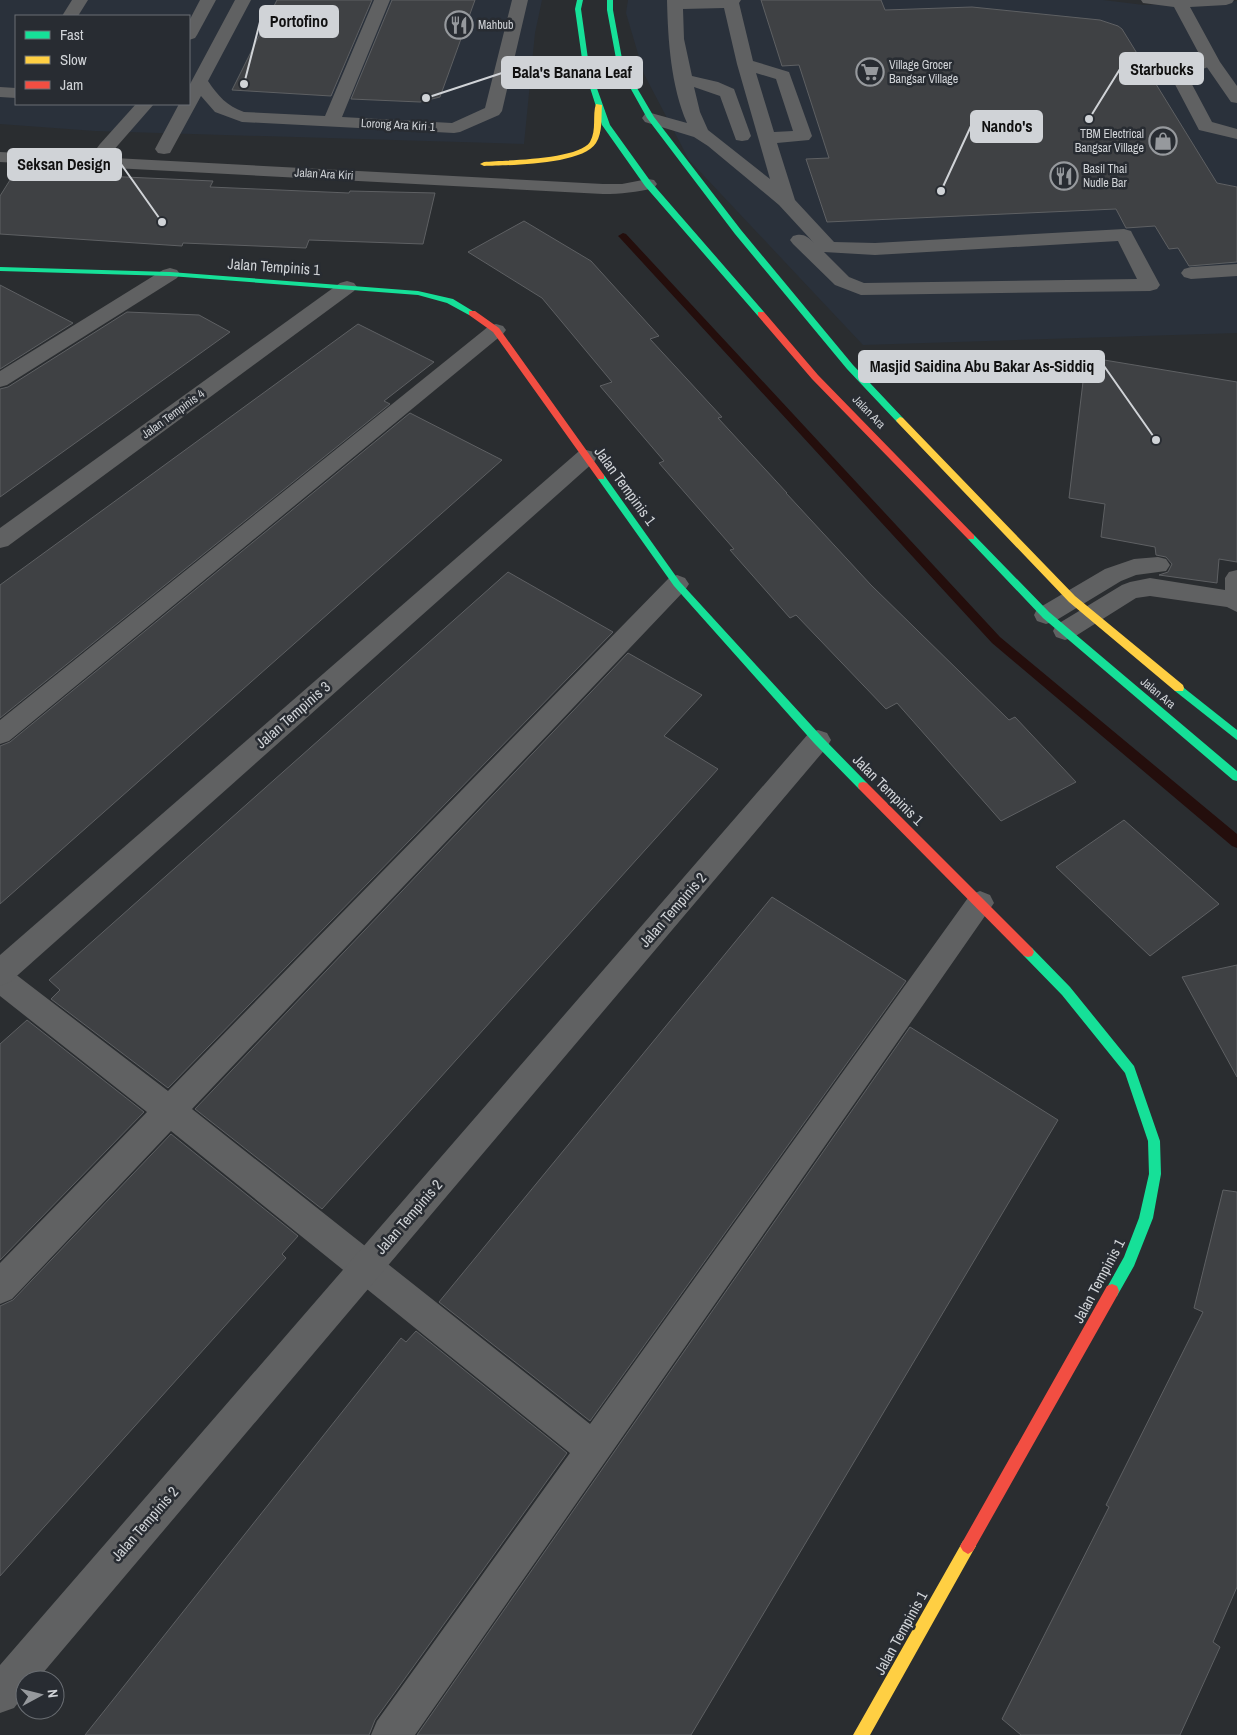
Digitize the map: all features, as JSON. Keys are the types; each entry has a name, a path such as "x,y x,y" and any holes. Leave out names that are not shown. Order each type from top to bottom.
{"street":[{"path":"71,15 80,0"},
{"path":"190,33 208,0"},
{"path":"190,99 243,0"},
{"path":"331,122 382,0"},
{"name":"Lorong Ara Kiri 1","path":"200,81 212,101 224,111 242,118 454,128 493,111 520,0"},
{"path":"580,0 578,10 586,66 606,125 637,168 651,180"},
{"name":"Jalan Ara","path":"610,0 610,10 620,64 651,118 738,232 850,366 1072,599 1237,736"},
{"path":"1149,0 1223,0"},
{"path":"1178,1 1210,60 1234,89"},
{"path":"700,133 691,112 676,40 676,2 732,2 745,64 786,201"},
{"path":"1210,60 1177,73 1206,126 1237,134"},
{"path":"745,64 783,76 803,136 766,138"},
{"path":"684,79 712,86 728,93 742,136"},
{"path":"0,92 15,93"},
{"path":"484,164 557,158 590,147 596,135 598,104"},
{"path":"164,149 187,105"},
{"path":"106,148 136,106"},
{"path":"651,118 700,133 714,142 786,201 829,248 875,249 1124,235 1150,284 860,289 842,281 800,240"},
{"path":"0,142 184,150"},
{"name":"Jalan Ara Kiri","path":"0,157 603,189 622,189 651,180"},
{"path":"465,163 600,177 637,168"},
{"name":"Jalan Ara","path":"651,180 815,377 1046,615 1237,777"},
{"path":"698,200 738,232"},
{"name":"Jalan Tempinis 1","path":"0,269 170,274 418,293 450,301 475,315 496,330 678,584 818,740 1066,991 1130,1070 1154,1141 1155,1174 1146,1218 1129,1261 861,1735"},
{"path":"1237,270 1196,281 1237,287"},
{"path":"0,380 170,274"},
{"name":"Jalan Tempinis 4","path":"0,540 347,288"},
{"path":"0,734 496,330"},
{"name":"Jalan Tempinis 3","path":"0,973 586,457"},
{"path":"1046,615 1114,575 1134,568 1158,565"},
{"path":"0,1287 678,584"},
{"path":"1065,631 1130,591 1150,586 1234,589"},
{"name":"Jalan Tempinis 2","path":"0,1694 818,740"},
{"path":"391,1735 980,903"},
{"path":"0,979 170,1111 593,1449"}],"shaded area":[{"path":"0,0 542,0 535,33 524,144 95,131 0,124"},
{"path":"628,0 1103,0 1144,5 1237,1 1237,333 863,345 689,160 644,74 626,13"}],"building":[{"path":"277,0 372,0 331,96 232,90"},
{"path":"392,0 475,0 440,97 420,102 351,99"},
{"path":"761,0 881,0 885,10 972,7 1100,20 1118,26 1122,29 1217,183 1237,187 1237,262 1189,266 1178,248 1169,249 1155,226 1126,228 1116,209 827,222 806,159 829,158 799,65 782,66"},
{"path":"15,172 213,181 210,187 349,193 350,191 435,193 423,244 309,240 306,248 183,243 182,246 0,234 0,196"},
{"path":"524,221 591,261 659,336 650,339 722,417 718,418 871,585 1009,720 1015,717 1076,782 1001,821 897,703 886,709 796,615 790,618 730,550 734,549 659,463 664,461 600,386 612,382 542,298 468,252"},
{"path":"0,285 73,323 0,369"},
{"path":"127,312 199,315 230,332 0,497 0,389 8,387"},
{"path":"358,324 434,362 384,401 390,404 0,718 0,585"},
{"path":"1086,357 1237,382 1237,562 1219,559 1217,583 1159,575 1168,572 1172,564 1166,557 1156,555 1155,547 1101,537 1105,504 1069,498"},
{"path":"410,413 502,460 0,904 0,746 10,742"},
{"path":"508,572 613,632 168,1088 51,999 60,990 49,980"},
{"path":"628,653 702,695 664,736 718,769 322,1209 195,1109"},
{"path":"1124,820 1219,904 1150,956 1056,867"},
{"path":"772,897 906,981 590,1421 439,1302"},
{"path":"1237,965 1237,1077 1182,977"},
{"path":"27,1020 144,1112 0,1260 0,1044"},
{"path":"910,1027 1058,1120 691,1735 417,1735"},
{"path":"171,1134 298,1236 282,1254 286,1258 0,1576 0,1306 13,1300"},
{"path":"1223,1190 1237,1192 1237,1587 1213,1642 1220,1647 1180,1735 1021,1735 1002,1719 1109,1507 1106,1505 1203,1312 1194,1308"},
{"path":"416,1331 567,1453 375,1720 369,1735 85,1735 401,1338 406,1342"}],"waterway":[{"path":"623,236 996,640 1237,842"}],"traffic: fast":[{"path":"580,0 578,9 586,66 606,125 648,184 761,314"},
{"path":"610,0 610,10 620,64 651,118 738,232 850,367 900,420"},
{"path":"0,269 170,274 418,293 450,301 472,313"},
{"path":"601,477 677,584 818,740 863,786"},
{"path":"971,537 1046,615 1237,777"},
{"path":"1179,688 1237,736"},
{"path":"1028,952 1066,991 1130,1070 1154,1141 1155,1174 1146,1218 1129,1261 1112,1291"}],"traffic: slow":[{"path":"484,164 555,158 582,151 590,146 595,137 598,105"},
{"path":"900,420 1072,599 1179,688"},
{"path":"861,1735 968,1546"}],"traffic: jam":[{"path":"472,313 496,330 601,477"},
{"path":"761,314 815,377 971,537"},
{"path":"863,786 1028,952"},
{"path":"968,1546 1112,1291"}],"place":[{"name":"Mahbub","path":"459,25"},
{"name":"Village Grocer Bangsar Village","path":"870,72"},
{"name":"Portofino","path":"244,84"},
{"name":"Bala's Banana Leaf","path":"426,98"},
{"name":"Starbucks","path":"1089,119"},
{"name":"TBM Electrical Bangsar Village","path":"1163,141"},
{"name":"Basil Thai Nudle Bar","path":"1064,176"},
{"name":"Nando's","path":"941,191"},
{"name":"Seksan Design","path":"162,222"},
{"name":"Masjid Saidina Abu Bakar As-Siddiq","path":"1156,440"}]}
